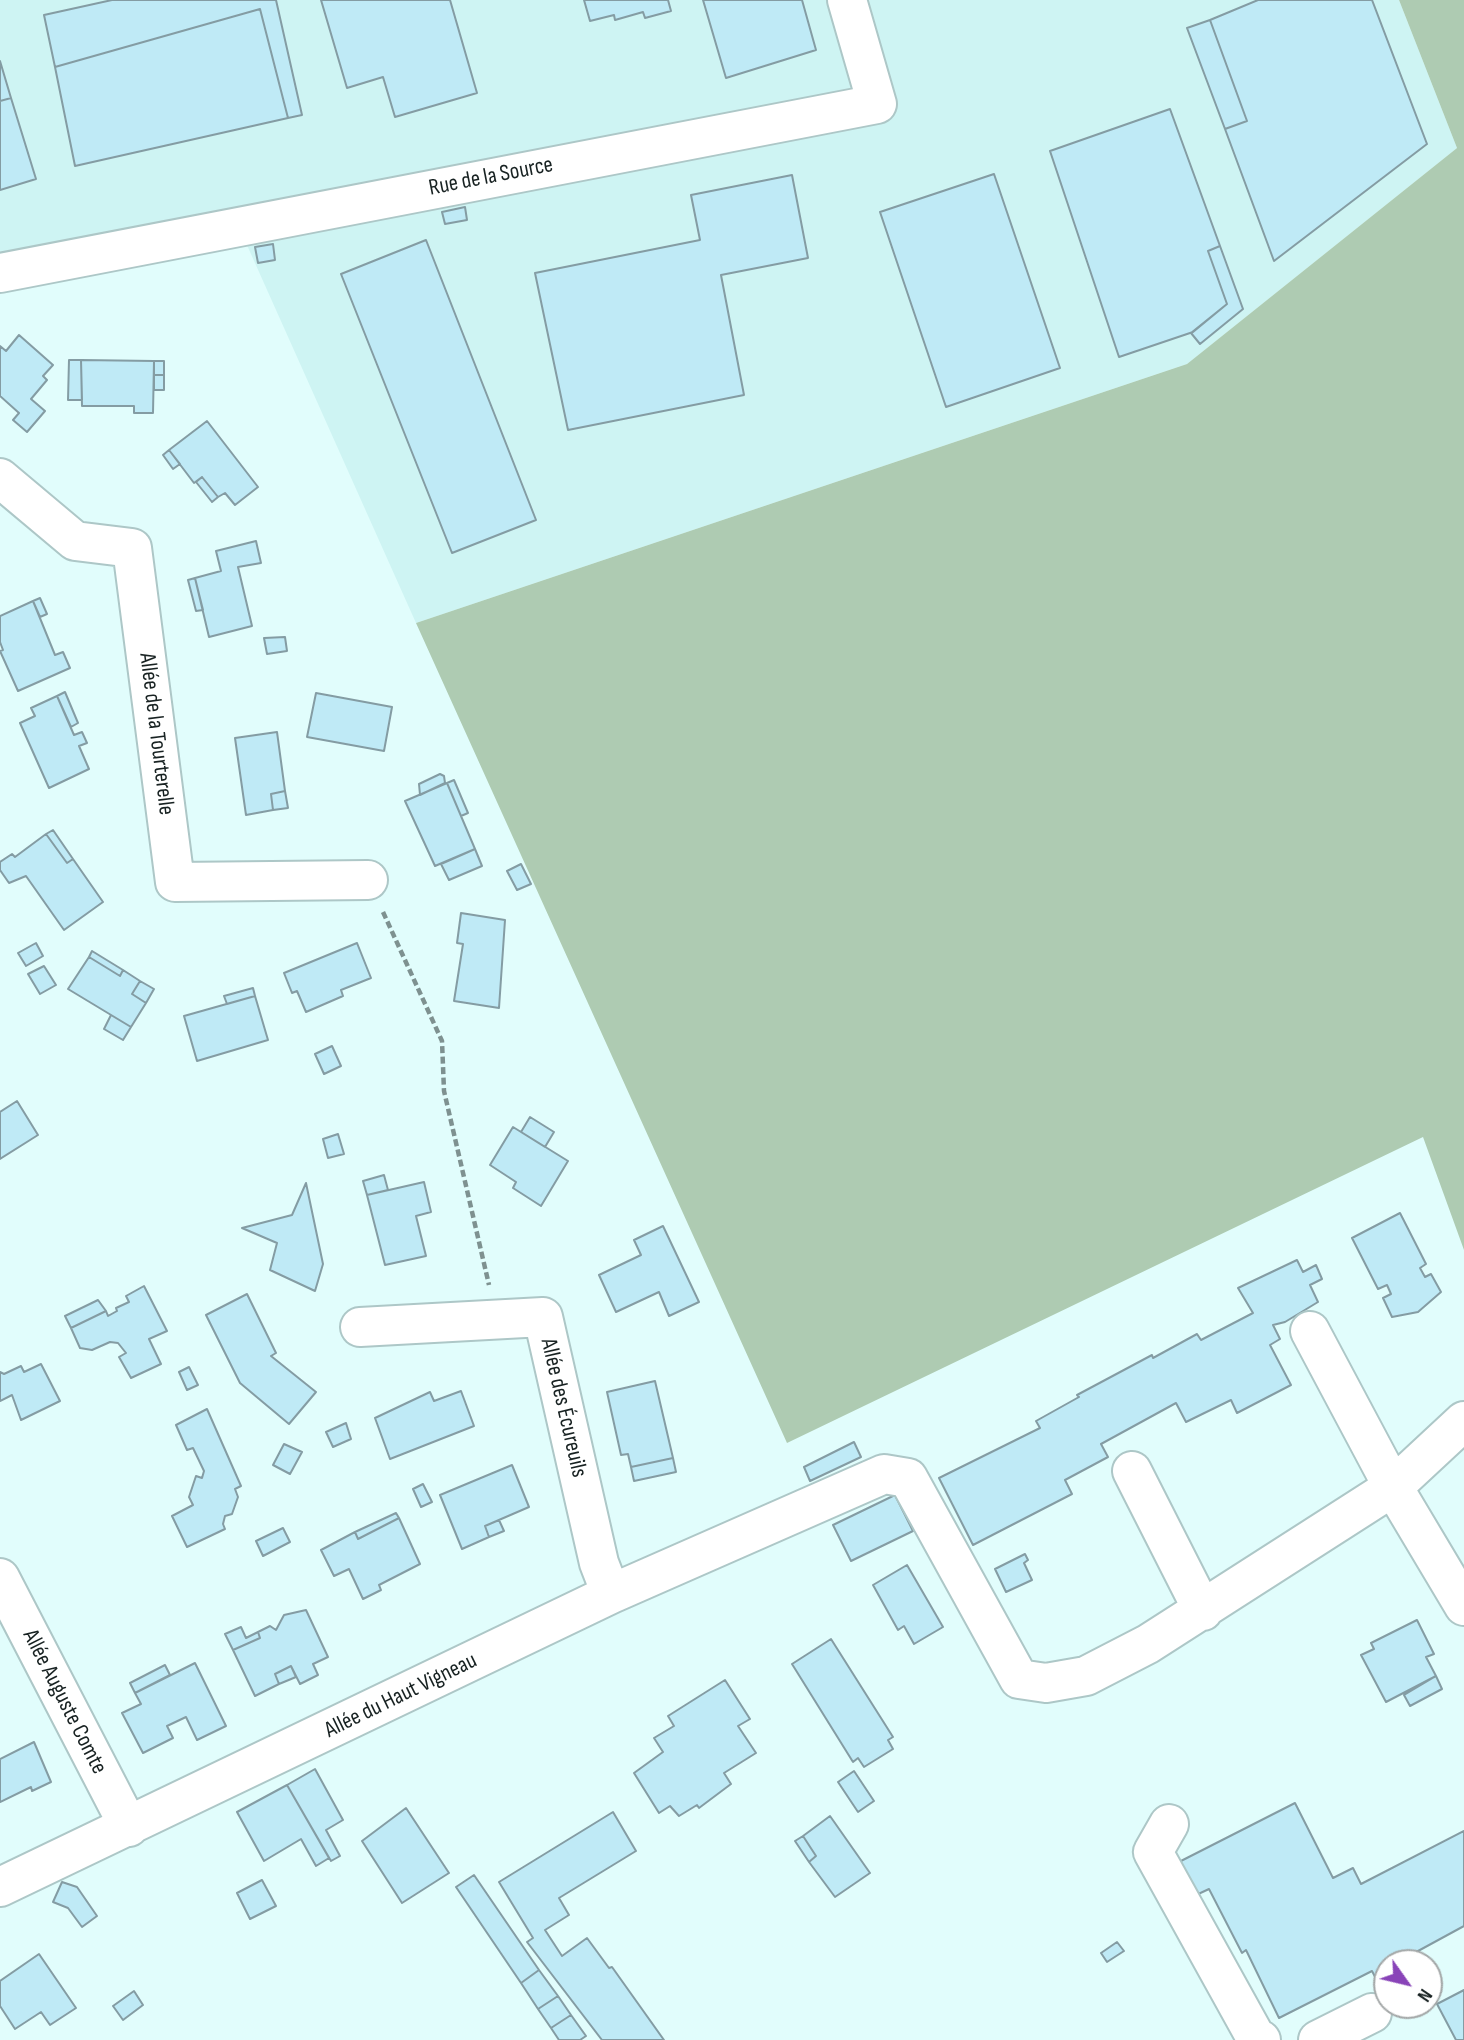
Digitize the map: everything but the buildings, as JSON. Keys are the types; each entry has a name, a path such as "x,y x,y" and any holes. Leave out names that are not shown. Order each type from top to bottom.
{"street":[{"name":"Rue de la Source","path":"0,273 877,104 847,0"},
{"name":"Allée de la Tourterelle","path":"0,478 75,541 132,548 175,882 368,880"},
{"name":"Allée des Écureuils","path":"360,1327 543,1317 598,1563 611,1594"},
{"path":"1310,1331 1393,1487 1464,1606"},
{"path":"1132,1471 1203,1611 1393,1487 1464,1421"},
{"name":"Allée du Haut Vigneau","path":"0,1887 611,1594 803,1507 884,1474 908,1478 1019,1679 1046,1683 1086,1676 1203,1611"},
{"name":"Allée Auguste Comte","path":"0,1578 129,1827"},
{"path":"1169,1824 1153,1852 1256,2038 1261,2040"},
{"path":"1318,2040 1372,2013"}],"path":[{"path":"368,880 442,1041 444,1091 497,1319"}],"shaded area":[{"path":"0,0 1399,0 1457,148 1187,364 416,623 238,225 0,287"}],"green space":[{"path":"1399,0 1464,0 1464,1250 1423,1137 787,1443 416,623 1187,364 1457,148"}]}
